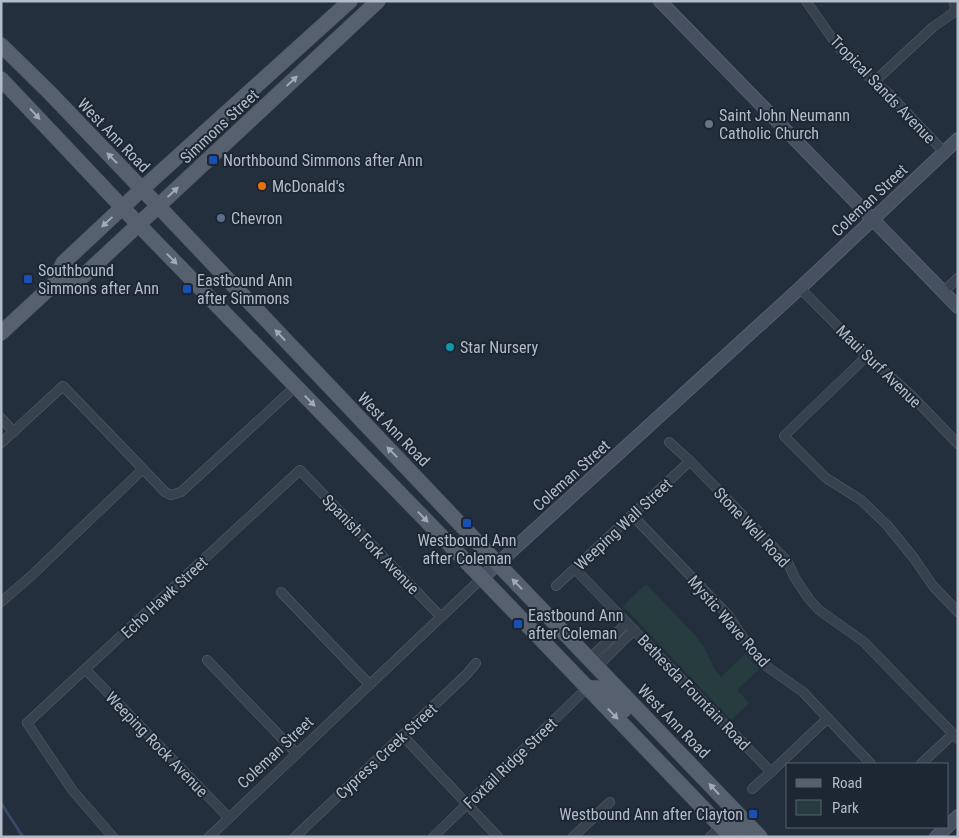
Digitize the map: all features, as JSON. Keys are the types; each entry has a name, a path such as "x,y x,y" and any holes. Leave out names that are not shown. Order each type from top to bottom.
{"main road":[{"name":"Simmons Street","path":"1,333 54,284 63,263 122,207 350,1"},
{"name":"Simmons Street","path":"54,284 80,279 378,1"},
{"name":"West Ann Road","path":"1,45 142,189 312,370 760,837"},
{"path":"1,79 138,224 527,625 721,833 726,824 744,837"},
{"path":"296,386 312,370"},
{"path":"527,625 556,642 581,667 590,673 593,663"},
{"path":"587,688 601,688 607,692 653,739 676,749"}],"street":[{"path":"660,1 958,307"},
{"name":"Tropical Sands Avenue","path":"806,1 839,48 888,93 944,152"},
{"path":"874,82 933,27 953,13 955,10 954,2"},
{"name":"Coleman Street","path":"209,837 482,578 800,288 958,139"},
{"path":"943,292 958,278"},
{"name":"Maui Surf Avenue","path":"800,288 867,356 910,394 958,444"},
{"path":"867,356 784,436 826,478 861,500 888,525 933,586 958,612"},
{"path":"3,439 14,432 64,386 165,492 171,495 181,492 296,386"},
{"path":"1,418 14,432"},
{"name":"Stone Well Road","path":"669,442 690,461 787,561 795,578 819,610 864,642 955,737"},
{"name":"Weeping Wall Street","path":"556,586 690,461"},
{"path":"1,602 30,577 143,469"},
{"name":"Spanish Fork Avenue","path":"300,470 441,617"},
{"name":"Echo Hawk Street","path":"112,837 73,791 27,723 300,470"},
{"name":"Mystic Wave Road","path":"632,515 729,616 752,652 762,663 803,692 870,763"},
{"name":"Bethesda Fountain Road","path":"575,569 771,772"},
{"path":"281,592 370,685"},
{"path":"593,663 627,623"},
{"path":"593,663 634,630"},
{"path":"207,660 297,754"},
{"name":"Cypress Creek Street","path":"295,837 403,736 476,663"},
{"name":"Weeping Rock Avenue","path":"85,669 229,818"},
{"name":"Foxtail Ridge Street","path":"433,837 587,688"},
{"path":"752,789 828,718"},
{"path":"403,736 498,837"},
{"path":"922,763 955,737"},
{"path":"573,837 610,802"},
{"path":"936,837 945,828"}],"green space":[{"path":"646,584 695,635 721,677 745,654 759,669 737,690 749,703 731,720 623,606"}],"waterway":[{"path":"1,803 23,837"}],"place":[{"name":"Saint John Neumann Catholic Church","path":"709,124"},
{"name":"Northbound Simmons after Ann","path":"213,160"},
{"name":"McDonald's","path":"262,186"},
{"name":"Chevron","path":"221,218"},
{"name":"Southbound Simmons after Ann","path":"28,279"},
{"name":"Eastbound Ann after Simmons","path":"187,289"},
{"name":"Star Nursery","path":"450,347"},
{"name":"Westbound Ann after Coleman","path":"467,523"},
{"name":"Eastbound Ann after Coleman","path":"518,624"},
{"name":"Westbound Ann after Clayton","path":"753,814"}]}
